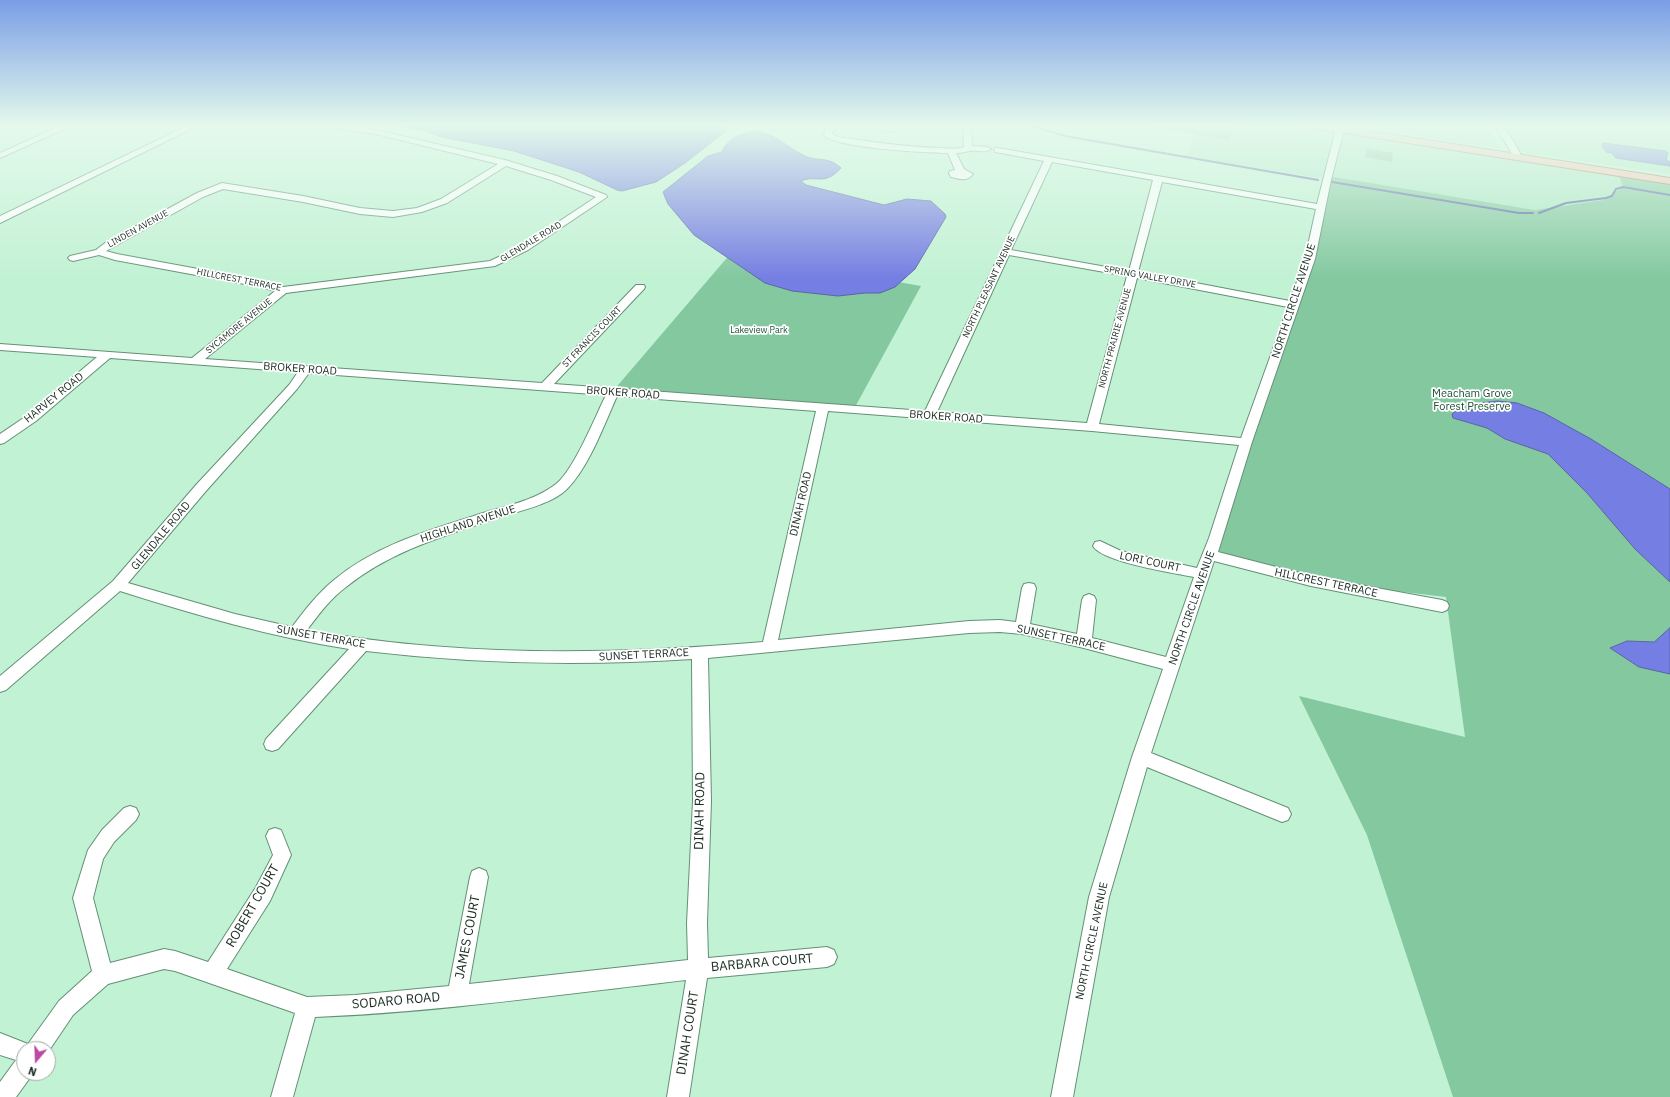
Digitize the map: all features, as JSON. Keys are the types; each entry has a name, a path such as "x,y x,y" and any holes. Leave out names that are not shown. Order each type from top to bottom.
{"main road":[{"path":"1644,176 1670,181"}],"street":[{"path":"0,220 90,176"},
{"name":"LINDEN AVENUE","path":"99,252 108,245 200,195 222,186 303,199 374,213 400,213 419,210 435,205 450,198 484,176"},
{"name":"GLENDALE ROAD","path":"429,272 492,264 524,248 603,197 548,176"},
{"name":"NORTH PLEASANT AVENUE","path":"929,416 1041,176"},
{"path":"1143,176 1320,207"},
{"name":"NORTH CIRCLE AVENUE","path":"1062,1097 1099,897 1141,757 1202,574 1210,555 1246,442 1310,259 1320,207 1328,176"},
{"name":"NORTH PRAIRIE AVENUE","path":"1092,427 1158,179"},
{"path":"73,258 99,252"},
{"name":"HILLCREST TERRACE","path":"99,252 115,257 263,284 283,290 429,272"},
{"name":"SPRING VALLEY DRIVE","path":"1006,252 1295,302"},
{"name":"ST FRANCIS COURT","path":"544,388 640,287"},
{"name":"SYCAMORE AVENUE","path":"195,362 283,290"},
{"name":"BROKER ROAD","path":"0,347 1092,427 1246,442"},
{"name":"HARVEY ROAD","path":"0,440 32,418 107,355"},
{"name":"GLENDALE ROAD","path":"0,685 118,585 201,488 293,387 306,370"},
{"name":"HIGHLAND AVENUE","path":"296,633 322,601 340,583 380,556 421,539 539,500 561,487 575,471 613,393"},
{"name":"DINAH ROAD","path":"769,647 823,408"},
{"name":"LORI COURT","path":"1100,546 1116,555 1202,574"},
{"name":"HILLCREST TERRACE","path":"1210,555 1311,581 1442,606"},
{"name":"SUNSET TERRACE","path":"118,585 218,615 296,633 363,644 447,653 536,658 611,657 700,653 969,627 1000,626 1022,628 1084,642 1172,665"},
{"path":"1022,628 1029,588"},
{"path":"1084,642 1089,600"},
{"path":"272,744 363,644"},
{"name":"DINAH ROAD","path":"698,969 697,923 702,801 700,653"},
{"path":"1141,757 1282,814"},
{"path":"43,1041 66,1008 103,974 83,898 95,856 108,836 130,814"},
{"name":"ROBERT COURT","path":"212,974 263,894 282,855 275,836"},
{"name":"JAMES COURT","path":"457,996 479,878"},
{"name":"BARBARA COURT","path":"698,969 827,957"},
{"name":"SODARO ROAD","path":"103,974 164,959 175,961 307,1007 356,1005 457,996 698,969"},
{"name":"DINAH COURT","path":"678,1097 698,969"},
{"path":"282,1097 307,1007"},
{"path":"0,1044 16,1051"},
{"path":"3,1097 16,1079"}],"shaded area":[{"path":"1307,176 1325,176 1324,179"},
{"path":"1619,176 1623,187 1603,200 1535,210 1331,177"}],"green space":[{"name":"Meacham Grove Forest Preserve","path":"1328,176 1535,210 1603,200 1623,187 1619,176 1639,176 1670,181 1670,1097 1453,1097 1367,835 1299,696 1465,737 1446,597 1311,581 1210,555 1310,259"},
{"name":"Lakeview Park","path":"731,253 921,286 854,409 613,391"}],"water":[{"path":"588,176 665,176 656,182 622,191"},
{"path":"683,176 831,176 825,179 807,179 801,181 806,185 884,205 907,199 931,201 945,214 946,217 915,269 895,287 880,293 838,296 792,291 765,283 694,235 668,204 663,192"},
{"path":"1498,401 1517,403 1544,413 1591,439 1670,489 1670,582 1635,549 1587,493 1548,454 1505,439 1487,428 1453,418 1452,414 1456,411 1475,410 1483,403"},
{"path":"1670,628 1670,674 1639,667 1610,648 1627,641 1654,642"}],"waterway":[{"path":"1296,176 1318,180"},
{"path":"1332,182 1519,213 1533,213"},
{"path":"1539,213 1566,203 1606,198 1612,196 1616,189 1623,187 1670,195"}]}
